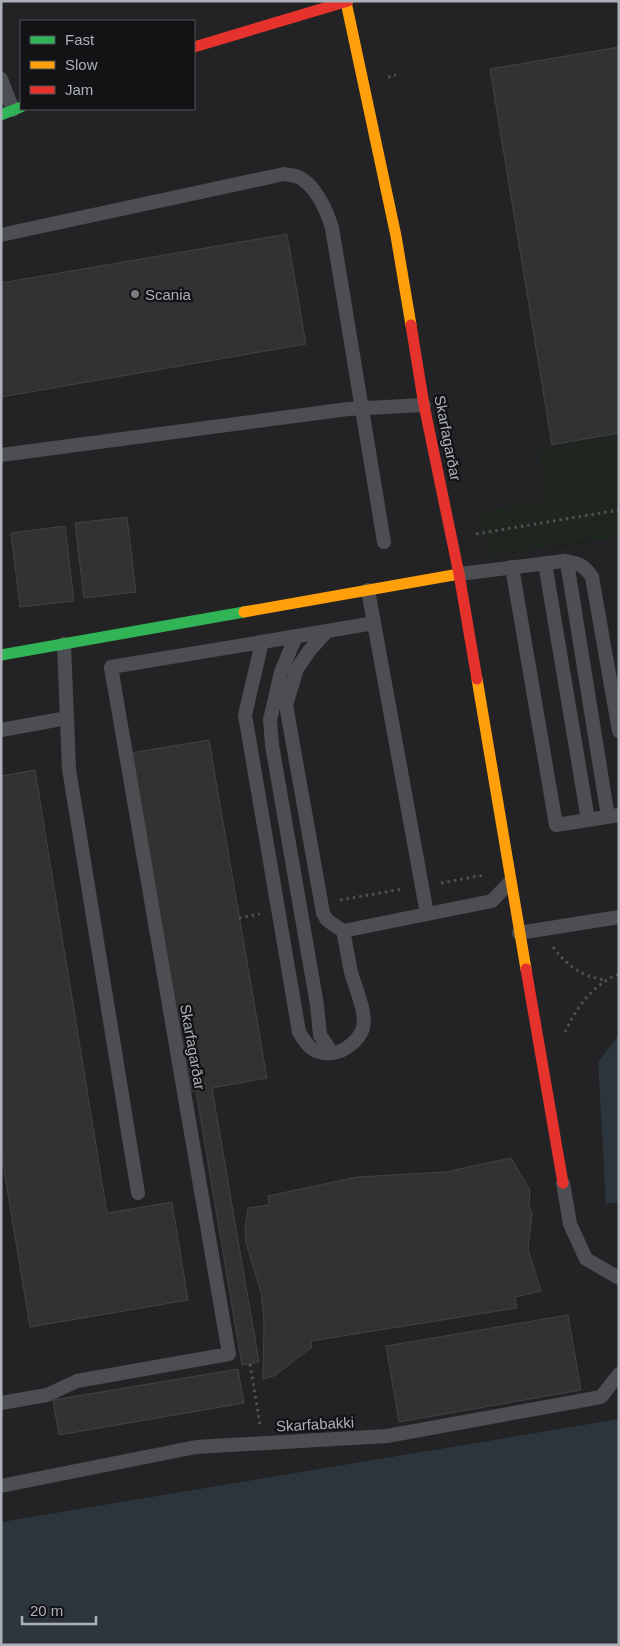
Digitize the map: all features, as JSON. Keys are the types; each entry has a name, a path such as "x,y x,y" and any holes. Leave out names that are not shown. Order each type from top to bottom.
{"street":[{"path":"195,47 347,1"},
{"name":"Skarfagarðar","path":"347,1 396,236 424,405 459,574 562,1183"},
{"path":"1,655 459,574"}],"lane":[{"path":"1,79 12,111"},
{"path":"1,235 284,174 297,177 307,184 319,197 332,228 384,542"},
{"path":"1,455 361,408 424,405"},
{"path":"512,567 556,825 613,816 567,562"},
{"path":"459,574 567,562 586,567 592,577 619,731"},
{"path":"545,564 588,820"},
{"path":"368,590 427,914"},
{"name":"Skarfagarðar","path":"1,1403 47,1395 77,1380 229,1354 110,666 374,623"},
{"path":"327,631 309,651 297,669 286,705 321,903 323,913 328,920 343,930 492,901 510,882"},
{"path":"296,636 281,672 276,691 270,720 271,736 317,1005 320,1035 332,1054"},
{"path":"262,642 246,714 299,1032 306,1045 318,1052 332,1054 346,1049 356,1039 363,1027 362,1012 343,930"},
{"path":"64,644 69,769 138,1193"},
{"path":"1,730 67,718"},
{"path":"519,933 619,917"},
{"path":"562,1183 570,1224 586,1259 619,1278"},
{"name":"Skarfabakki","path":"1,1486 196,1447 387,1436 601,1397 619,1374"}],"path":[{"path":"476,534 619,510"},
{"path":"321,903 487,875 485,867"},
{"path":"239,918 279,910"},
{"path":"553,947 565,962 582,974 607,980"},
{"path":"564,1035 574,1013 594,989 619,974"},
{"path":"250,1364 263,1443"}],"shaded area":[{"path":"1,1 619,1 619,433 552,445 546,500 480,511 489,556 619,537 619,1034 598,1062 607,1204 619,1202 619,1419 1,1522"},
{"path":"619,433 619,538 489,556 479,511 546,500 538,449"},
{"path":"619,1034 619,1202 606,1204 598,1062"},
{"path":"619,1419 619,1645 1,1645 1,1522"}],"building":[{"path":"619,47 619,433 552,445 490,69"},
{"path":"287,234 306,344 1,397 1,283"},
{"path":"127,517 136,592 84,598 75,523"},
{"path":"65,526 74,601 20,607 11,533"},
{"path":"209,740 267,1078 212,1088 259,1362 242,1365 196,1091 188,1092 130,753"},
{"path":"35,770 107,1213 172,1202 188,1300 30,1327 1,1152 1,776"},
{"path":"511,1158 530,1190 529,1205 532,1214 528,1249 541,1291 515,1297 517,1308 311,1341 312,1347 274,1376 263,1379 264,1322 261,1292 246,1243 245,1228 248,1208 269,1205 268,1196 357,1177 445,1172"},
{"path":"568,1315 581,1390 399,1422 386,1346"},
{"path":"238,1369 244,1403 59,1435 53,1400"}],"traffic: fast":[{"path":"1,115 20,107"},
{"path":"1,655 244,612"}],"traffic: slow":[{"path":"346,2 396,236 411,325"},
{"path":"244,612 459,574"},
{"path":"477,679 526,969"}],"traffic: jam":[{"path":"195,47 348,1"},
{"path":"411,325 424,405 459,574 477,679"},
{"path":"526,969 563,1183"}],"place":[{"name":"Scania","path":"135,294"}]}
